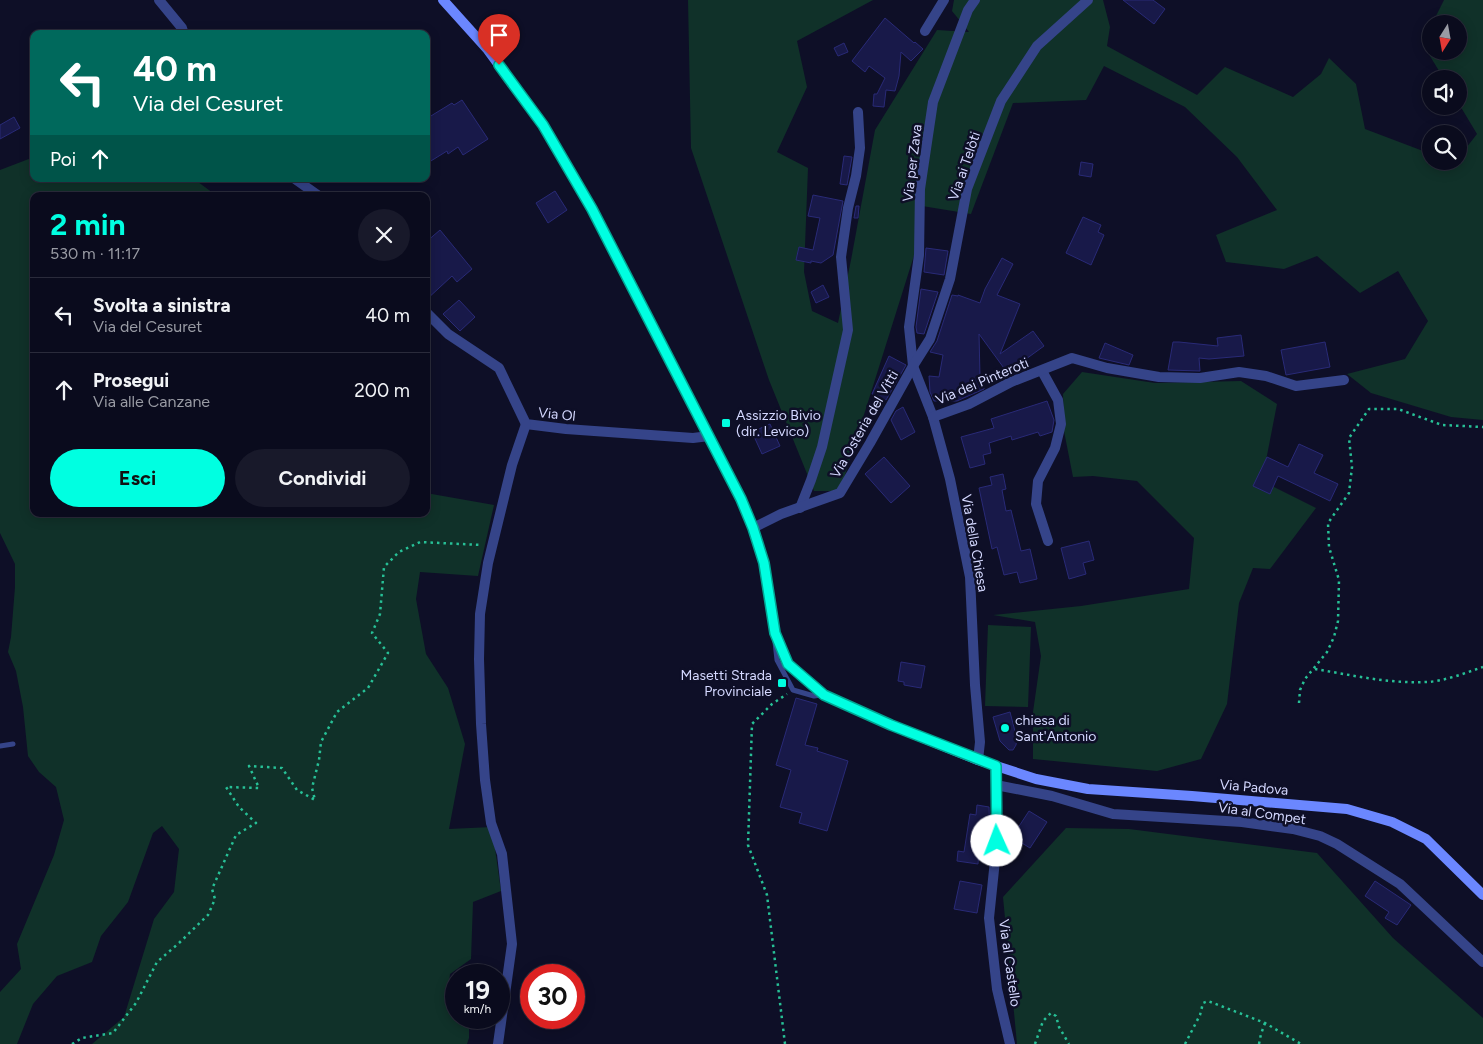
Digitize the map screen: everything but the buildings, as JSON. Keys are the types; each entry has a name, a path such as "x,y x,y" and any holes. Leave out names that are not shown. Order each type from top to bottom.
{"main road":[{"name":"Via Padova","path":"443,0 488,50 543,125 595,215 741,499 764,563 775,633 788,664 824,695 891,725 978,760 1036,779 1088,789 1202,796 1347,809 1392,822 1426,839 1483,895"}],"street":[{"path":"159,0 183,30"},
{"path":"925,31 944,0"},
{"name":"Via per Zava","path":"913,366 909,327 919,255 920,189 933,102 968,10 974,0"},
{"name":"Via ai Telòti","path":"913,366 930,339 950,279 967,189 1001,101 1037,46 1088,0"},
{"path":"800,508 822,447 848,330 840,257 860,148 858,112"},
{"path":"299,182 313,192"},
{"name":"Via Ol","path":"430,316 448,334 499,368 526,424 566,429 692,438 709,436"},
{"name":"Via dei Pinteroti","path":"933,417 969,404 1012,382 1072,358 1106,368 1159,377 1200,378 1239,372 1266,376 1296,386 1344,380"},
{"name":"Via della Chiesa","path":"913,366 933,417 950,479 970,576 975,685 979,717 980,742 978,760"},
{"name":"Via Osteria del Vitti","path":"753,528 780,514 840,493 913,366"},
{"name":"Via dei Pinteroti","path":"1042,371 1058,400 1061,424 1055,448 1038,481 1036,504 1048,541"},
{"path":"498,1044 512,944 502,854 491,822 485,780 479,659 480,614 492,546 512,465 526,424"},
{"name":"Via al Castello","path":"996,766 997,841 989,918 997,989 1010,1044"},
{"name":"Via al Compet","path":"996,785 1052,796 1113,814 1242,822 1293,829 1320,836 1337,844 1400,884 1483,962"}],"lane":[{"path":"775,633 777,660 793,690 814,696 824,695"},
{"path":"0,746 13,744"}],"path":[{"path":"1299,703 1300,690 1305,679 1327,652 1334,637 1338,621 1339,580 1329,546 1328,523 1349,493 1352,467 1349,438 1369,409 1398,409 1442,425 1483,427"},
{"path":"72,1044 82,1038 113,1033 136,1003 157,962 180,944 208,915 215,899 212,889 236,835 256,823 239,807 226,787 258,788 249,766 282,768 297,790 315,800 312,788 321,742 337,712 368,688 388,653 372,633 380,614 384,568 400,552 420,542 492,546"},
{"path":"1315,669 1392,680 1428,682 1483,667"},
{"path":"785,1044 767,895 748,845 752,724 772,704 793,690"},
{"path":"1184,1044 1200,1015 1203,1003 1208,1001 1265,1023 1301,1044"},
{"path":"1035,1044 1043,1021 1051,1014 1056,1016 1059,1027 1069,1044"},
{"path":"1259,1044 1265,1023"}],"green space":[{"path":"688,0 873,0 797,41 807,87 777,152 808,168 804,272 812,311 838,323 875,130 937,30 969,32 952,11 954,0 1103,0 1110,27 1107,46 1197,95 1225,67 1293,97 1321,74 1329,58 1356,84 1365,129 1422,151 1422,170 1467,170 1467,147 1477,134 1466,115 1467,70 1438,70 1432,60 1468,60 1468,15 1436,15 1444,0 1483,0 1483,420 1451,417 1371,393 1347,374 1405,359 1428,321 1398,271 1360,293 1317,256 1284,269 1226,262 1216,235 1277,210 1237,157 1185,107 1104,66 1086,100 1013,103 971,214 916,205 917,246 840,491 814,491 769,380 691,148"},
{"path":"30,159 30,182 198,182 212,192 30,192 30,517 430,517 430,494 494,505 478,576 420,572 416,599 426,654 448,688 465,744 449,829 492,827 501,891 473,902 471,959 464,964 445,964 445,1029 469,1029 467,1044 92,1044 124,1017 154,919 174,892 179,849 162,826 153,833 128,902 101,936 92,962 57,976 33,1004 17,1044 0,1044 0,992 21,969 17,944 54,855 64,820 56,787 39,772 28,756 23,707 16,671 8,652 15,587 15,564 0,533 0,170"},
{"path":"1082,372 1155,383 1241,381 1277,404 1262,481 1316,508 1270,569 1253,568 1239,603 1227,704 1201,759 1157,771 1033,759 1033,712 1041,656 1035,622 993,615 1081,606 1189,589 1194,538 1137,481 1093,476 1073,477 1064,431 1063,394"},
{"path":"988,625 1031,627 1028,707 985,706"},
{"path":"1066,828 1129,829 1317,853 1393,938 1483,1018 1483,1044 1017,1044 1003,897"}],"place":[{"name":"Assizzio Bivio (dir. Levico)","path":"726,423"},
{"name":"Masetti Strada Provinciale","path":"782,683"},
{"name":"chiesa di Sant'Antonio","path":"1005,728"}],"route":[{"path":"499,65 543,125 592,209 741,499 764,563 775,633 788,664 824,695 891,725 996,766 997,841"}]}
